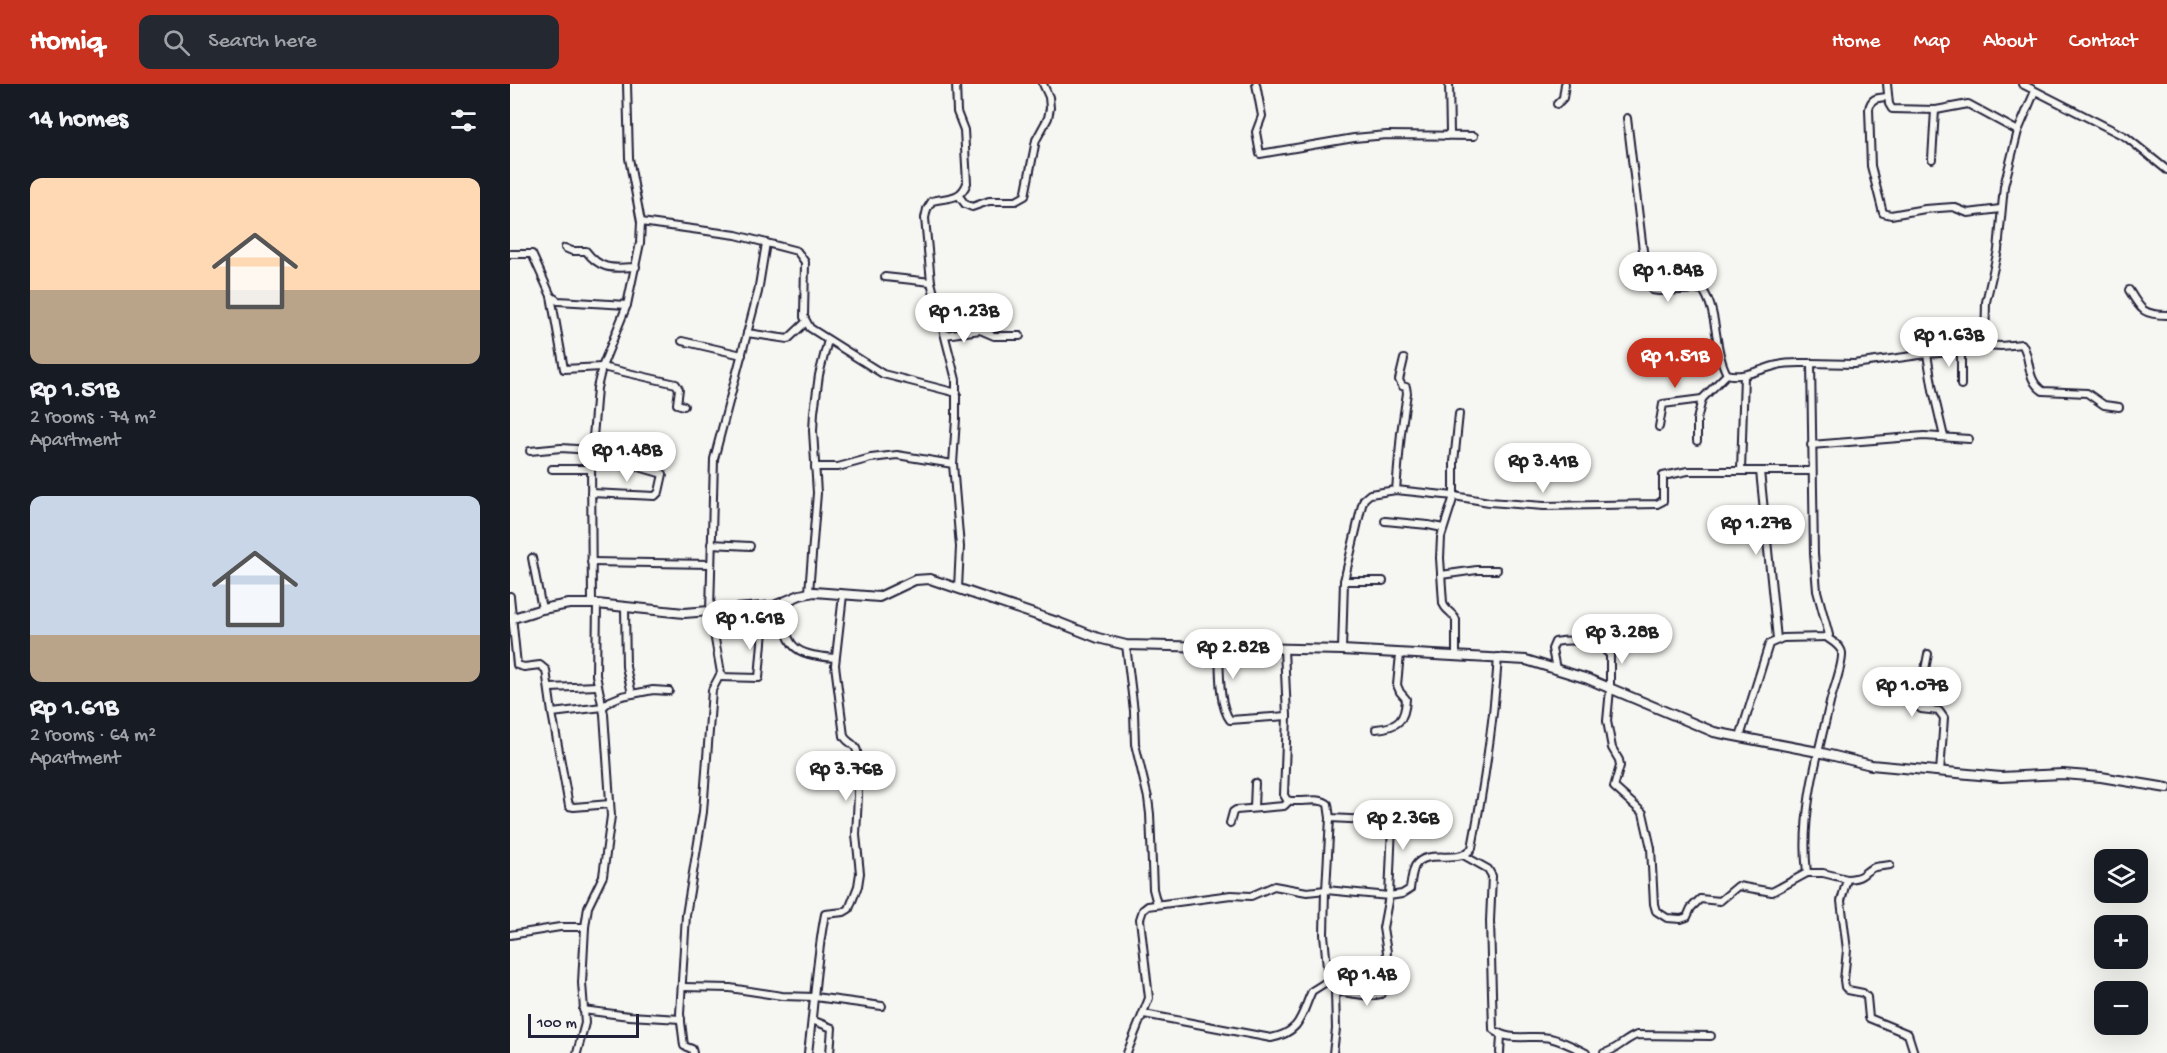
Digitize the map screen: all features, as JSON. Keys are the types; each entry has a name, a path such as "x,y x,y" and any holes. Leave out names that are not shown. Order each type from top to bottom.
{"street":[{"path":"577,1053 585,1023 582,983 585,927 588,907 603,876 610,830 603,707 597,686 595,604 591,562 591,450 597,388 602,368 627,305 640,243 641,222 630,158 627,84"},
{"path":"956,84 957,111 964,130 968,175 964,191 959,196 932,201 927,209 926,239 931,282 955,368 957,393 953,464 960,547 958,588"},
{"path":"959,196 965,204 972,207 989,201 1016,201 1025,196 1036,140 1048,118 1050,108 1049,97 1043,84"},
{"path":"1256,84 1262,116 1256,132 1260,154 1354,138 1388,135 1474,136"},
{"path":"1446,136 1450,132 1449,84"},
{"path":"1557,104 1563,98 1565,84"},
{"path":"1887,84 1892,109 1935,110 1968,104 2018,131"},
{"path":"2022,84 2126,137 2167,170"},
{"path":"1984,345 1986,302 1998,250 2000,209 2004,186 2018,131 2035,91"},
{"path":"1888,97 1874,99 1870,102 1869,109 1871,166 1883,213 1891,215 1953,207 1968,213 2000,209"},
{"path":"1932,159 1935,110"},
{"path":"1628,118 1646,275 1654,291 1702,289 1727,374"},
{"path":"641,222 736,235 797,251 805,262 804,317 810,328 883,374 957,393"},
{"path":"693,1053 692,1049 684,1046 681,1019 686,915 703,812 712,690 719,677 721,666 710,611 714,459 758,292 766,243"},
{"path":"566,248 572,251 586,251 591,258 611,268 636,267"},
{"path":"510,254 532,254 551,296 563,368 602,368 676,384 679,389 677,404 684,406"},
{"path":"885,277 931,282"},
{"path":"2129,290 2141,310 2150,314 2167,315"},
{"path":"551,296 558,301 627,305"},
{"path":"747,333 788,339 806,322"},
{"path":"945,335 980,330 994,336 1020,336"},
{"path":"809,592 817,493 814,412 819,375 828,340"},
{"path":"682,341 742,355"},
{"path":"1727,374 1744,375 1778,365 1854,364 1978,350 1984,345 2022,344 2025,347 2029,373 2037,387 2043,391 2087,393 2104,405 2119,407"},
{"path":"1961,351 1961,386"},
{"path":"1927,354 1944,437"},
{"path":"1396,490 1407,393 1406,387 1402,386 1399,380 1404,359"},
{"path":"1811,363 1811,471 1817,591 1829,633 1826,637"},
{"path":"1697,441 1697,420 1702,399 1727,374"},
{"path":"1740,471 1744,375"},
{"path":"1659,427 1663,404 1702,399"},
{"path":"1456,655 1456,620 1454,615 1444,609 1440,558 1443,528 1454,496 1454,462 1459,414"},
{"path":"1811,445 1924,436 1969,439"},
{"path":"530,451 561,448 591,450"},
{"path":"815,467 838,467 871,458 897,455 953,464"},
{"path":"552,469 591,466 639,467 663,474 659,492 655,496 591,493"},
{"path":"1342,650 1344,581 1364,499 1370,494 1396,490 1489,502 1544,506 1657,504 1664,498 1664,475 1688,471 1811,471"},
{"path":"1760,471 1777,639"},
{"path":"1385,521 1443,528"},
{"path":"711,544 750,546"},
{"path":"532,558 542,609"},
{"path":"591,562 711,564"},
{"path":"1441,575 1497,570"},
{"path":"512,619 542,609 569,604 595,604 669,613 765,607 809,592 879,597 921,579 930,579 1098,638 1126,645 1342,650 1526,660 1610,689 1714,732 1818,752 1871,765 2001,777 2063,774 2101,777 2167,788"},
{"path":"1344,581 1383,581"},
{"path":"808,1053 819,944 825,914 844,912 849,909 859,879 856,835 857,751 844,736 835,658 843,595"},
{"path":"510,596 514,665 543,666 546,670 569,806 610,804"},
{"path":"781,603 785,628 796,650 816,656 835,658"},
{"path":"719,677 759,678 765,607"},
{"path":"625,608 626,667 632,694"},
{"path":"1740,737 1769,644 1777,639 1826,637 1840,648 1842,657 1818,752 1806,831 1807,873"},
{"path":"1556,669 1552,649 1552,644 1555,642 1578,640 1600,646 1610,655 1607,721 1612,748 1620,766 1614,788 1643,813 1651,848 1654,904 1659,914 1667,918 1681,919 1686,917 1700,899 1720,901 1734,888 1742,886 1772,892 1807,873 1822,873 1847,879 1858,878 1864,876 1871,868 1890,865"},
{"path":"1126,645 1134,711 1135,744 1150,814 1153,889 1157,903"},
{"path":"1219,647 1222,701 1230,720 1287,716"},
{"path":"1284,649 1287,716 1284,795 1288,801"},
{"path":"1376,729 1391,726 1401,720 1405,713 1406,699 1398,685 1400,654"},
{"path":"1928,654 1918,706 1921,709 1939,711 1944,718 1940,772"},
{"path":"1127,1053 1149,998 1140,919 1143,910 1148,906 1231,895 1245,897 1274,886 1307,892 1325,890 1389,896 1402,894 1410,889 1415,866 1420,861 1426,858 1463,855 1469,852 1472,848 1482,795 1495,705 1498,657"},
{"path":"550,688 597,686"},
{"path":"552,713 603,707 610,701 653,690 669,691"},
{"path":"1254,808 1255,783"},
{"path":"1230,823 1233,812 1236,810 1284,806 1288,801"},
{"path":"1288,801 1326,801 1329,808 1324,934 1327,972 1335,991 1336,1029 1333,1053"},
{"path":"1330,818 1392,823 1389,896 1383,928 1387,952 1383,992 1370,996 1335,991"},
{"path":"1463,855 1488,869 1492,876 1490,921 1493,1029 1501,1035 1520,1038 1549,1038 1569,1044 1586,1053"},
{"path":"1847,879 1841,901 1847,950 1845,987 1867,996 1869,1018 1908,1034 1914,1053"},
{"path":"510,935 560,927 585,927"},
{"path":"1144,1014 1271,1038 1287,1033 1302,1019 1312,991 1331,980"},
{"path":"682,987 710,987 882,1006"},
{"path":"583,1010 681,1019"},
{"path":"812,1020 832,1028 830,1053"},
{"path":"1500,1053 1501,1035"},
{"path":"1604,1053 1611,1052 1637,1035 1711,1036"}]}
